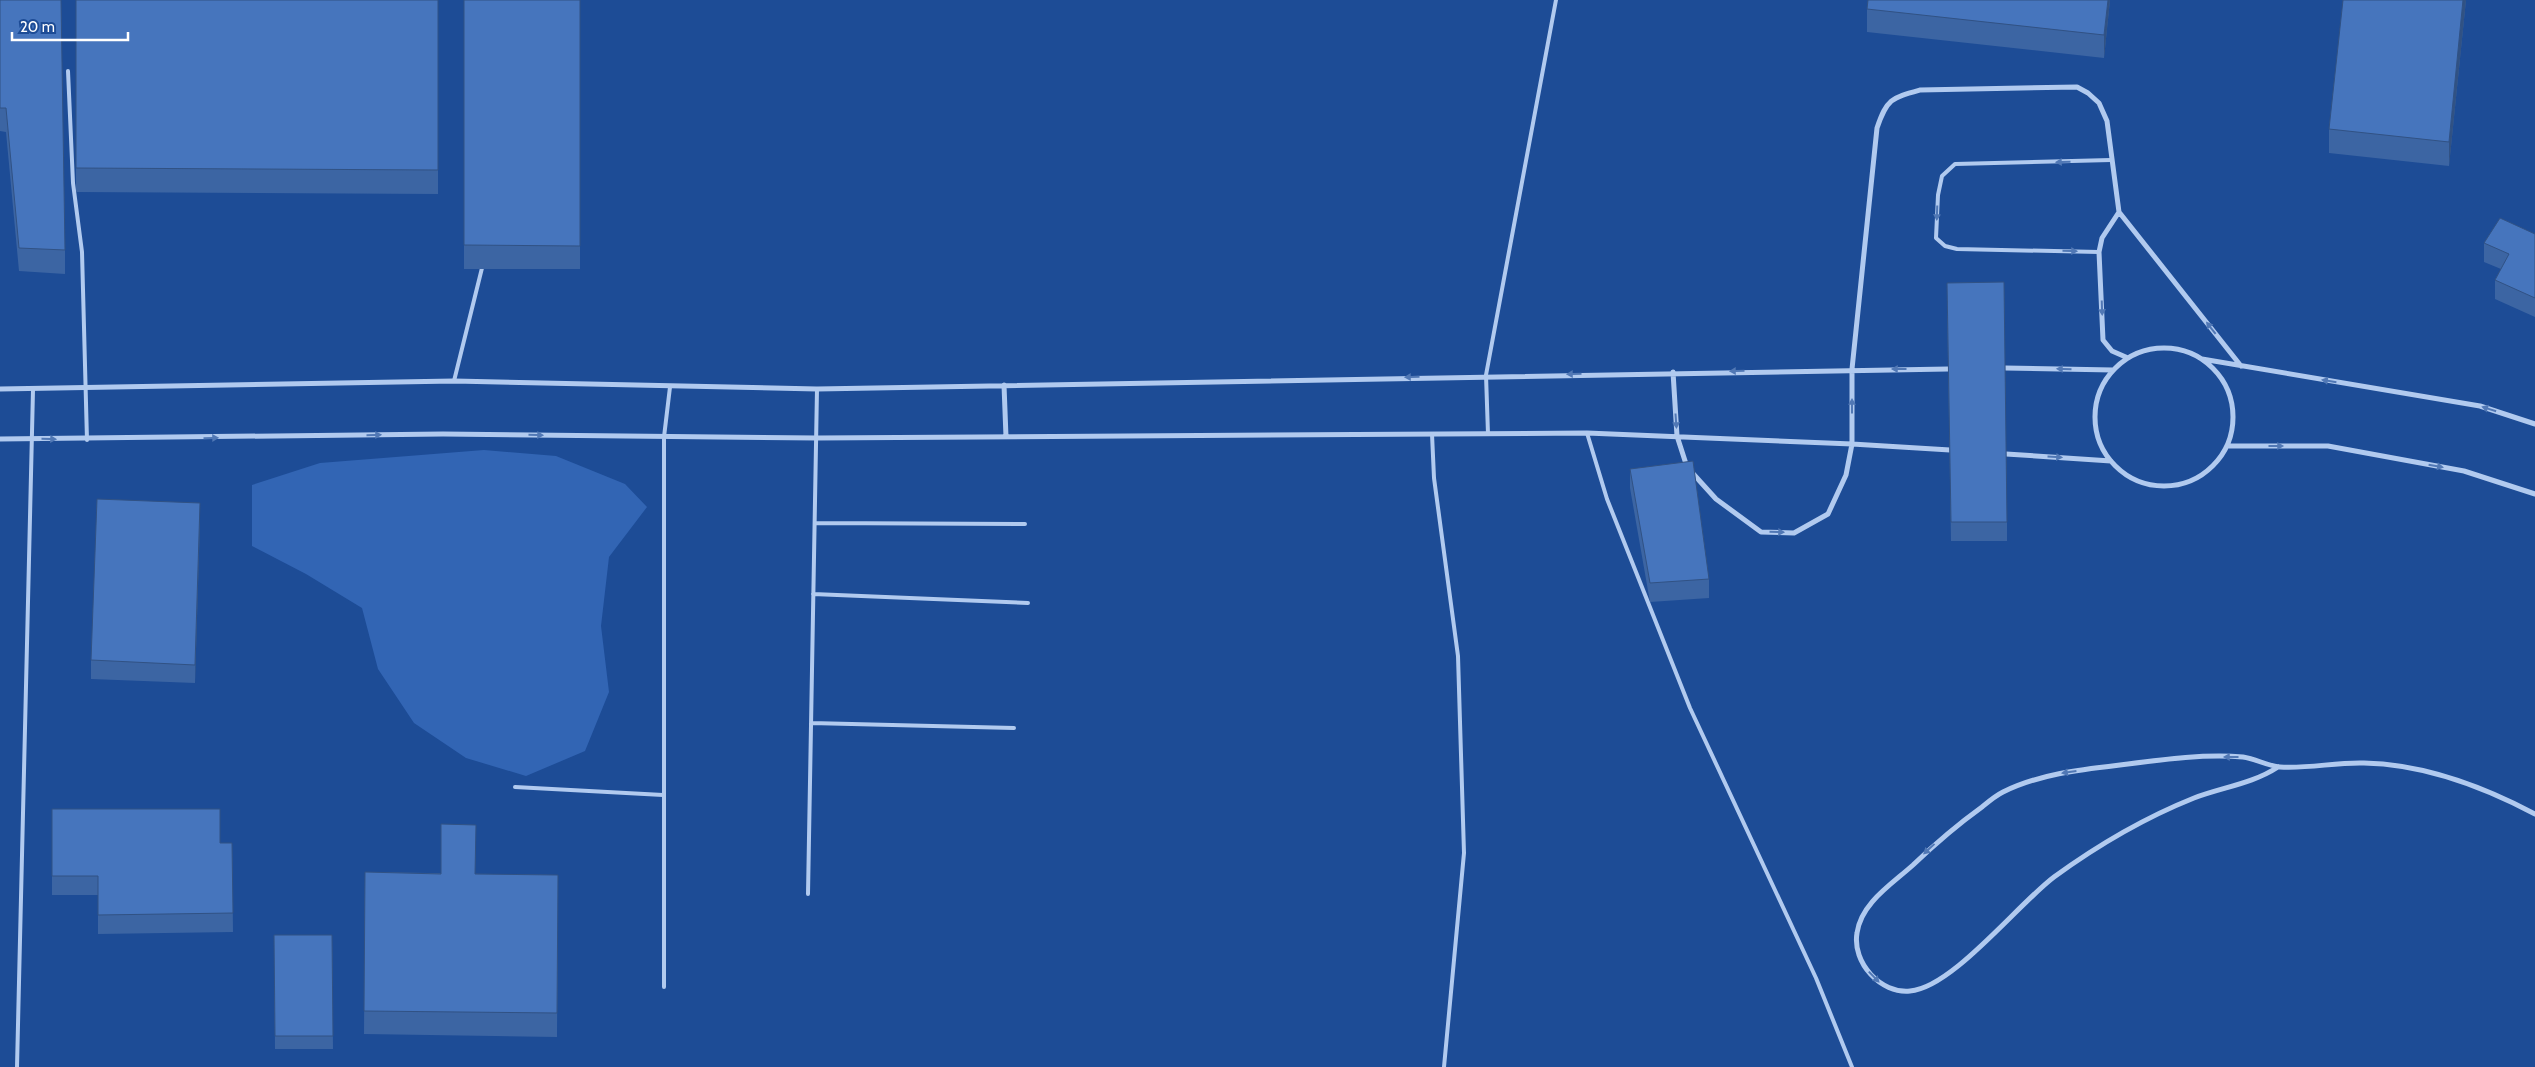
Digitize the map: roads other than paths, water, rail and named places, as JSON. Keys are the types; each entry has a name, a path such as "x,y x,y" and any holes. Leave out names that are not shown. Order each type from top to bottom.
{"street":[{"path":"1673,372 1677,436 1687,467 1716,499 1761,532 1794,533 1828,514 1846,475 1852,444 1852,369 1877,128 1884,107 1898,96 1920,90 2077,87 2099,103 2108,121 2111,160 2119,212 2241,366"},
{"path":"2119,212 2102,238 2099,252 2103,340 2112,351 2128,358"},
{"path":"2165,347 2185,350 2202,359 2217,372 2227,389 2233,408 2232,428 2227,446 2201,476 2183,484 2163,486 2144,482 2126,474 2111,461 2101,444 2096,425 2096,406 2102,387 2113,370 2128,358 2146,350 2165,347"},
{"path":"2202,359 2480,406 2535,424"},
{"path":"2005,368 2113,370"},
{"path":"0,389 33,390 86,387 454,380 670,387 817,389 1486,375 1948,369"},
{"path":"1004,385 1006,436"},
{"path":"0,439 87,440 443,434 816,438 1587,433 1950,450"},
{"path":"2227,446 2328,446 2464,471 2535,494"},
{"path":"2006,454 2111,461"},
{"path":"2278,767 2262,778 2198,796 2152,815 2102,844 2052,879 1937,983 1912,991 1892,990 1873,978 1861,959 1856,937 1860,919 1877,897 1948,831 2002,792 2058,774 2181,757 2243,757 2261,760 2278,767 2366,763 2424,770 2474,784 2535,814"}],"lane":[{"path":"1488,434 1486,375 1556,0"},
{"path":"68,70 73,183 82,252 87,440"},
{"path":"2099,252 1957,249 1945,246 1936,238 1938,196 1942,176 1955,164 2111,160"},
{"path":"454,380 482,268"},
{"path":"664,987 664,437 670,387"},
{"path":"808,894 817,389"},
{"path":"18,1067 33,390"},
{"path":"1587,433 1607,499 1690,708 1816,978 1852,1067"},
{"path":"1432,434 1434,478 1458,656 1464,853 1444,1067"},
{"path":"814,524 1025,524"},
{"path":"814,594 1028,603"},
{"path":"811,722 1014,728"},
{"path":"514,787 663,795"}]}
